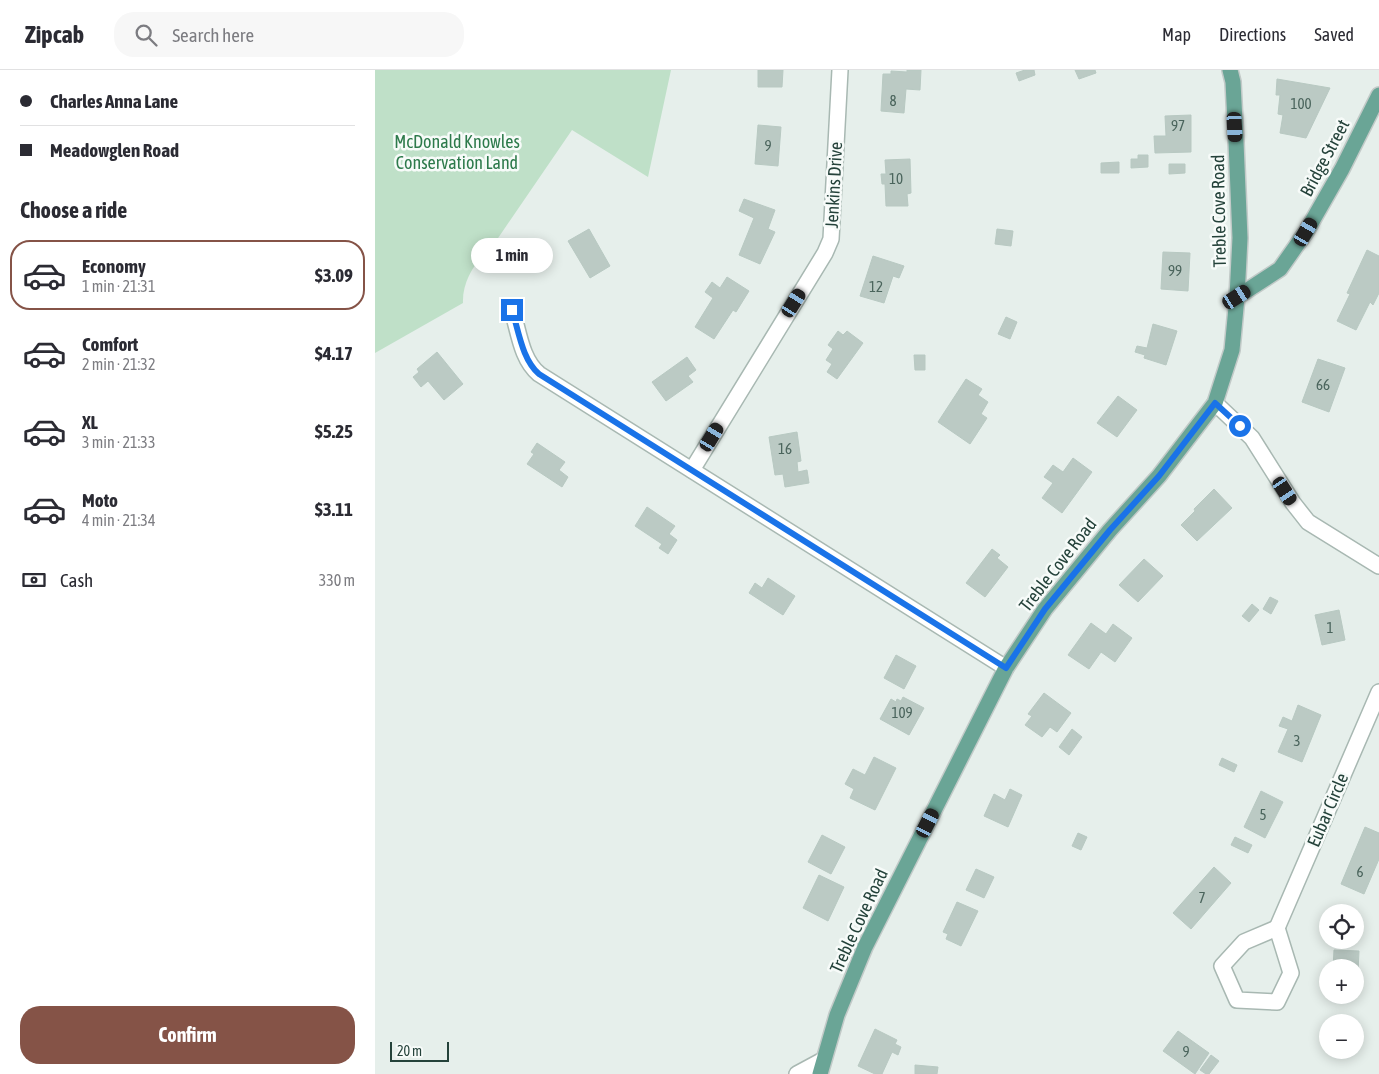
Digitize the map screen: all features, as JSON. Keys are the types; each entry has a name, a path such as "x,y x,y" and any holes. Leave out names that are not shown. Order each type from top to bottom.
{"main road":[{"name":"Treble Cove Road","path":"822,1067 837,1015 865,947 1006,668 1045,609 1110,530 1159,476 1215,403 1232,350 1237,297 1239,229 1233,82 1230,70"},
{"name":"Bridge Street","path":"1237,297 1280,269 1306,232 1342,169 1379,96"}],"street":[{"name":"Jenkins Drive","path":"692,470 825,253 831,239 840,70"},
{"path":"512,310 526,358 532,368 539,374 1006,668"},
{"path":"1215,403 1252,438 1293,503 1308,522 1378,565"},
{"name":"Eubar Circle","path":"1277,928 1379,692"},
{"path":"1277,928 1291,972 1277,1002 1237,1000 1222,966 1243,942 1277,928"},
{"path":"797,1074 822,1067"}],"green space":[{"name":"McDonald Knowles Conservation Land","path":"375,70 671,70 648,177 572,130 494,244 476,263 465,286 463,303 375,353"}],"building":[{"path":"758,70 783,70 782,87 758,87"},
{"path":"907,70 921,70 920,90 906,89 904,113 881,111 883,74 891,74 891,71 907,72"},
{"path":"1034,70 1035,75 1019,81 1016,73"},
{"path":"1075,70 1095,70 1096,73 1079,79"},
{"path":"1277,79 1330,88 1306,138 1280,133 1283,115 1278,114 1280,95 1276,95"},
{"path":"1191,115 1191,152 1155,153 1154,136 1166,136 1165,116"},
{"path":"758,125 781,127 778,166 755,164"},
{"path":"1138,155 1148,155 1148,167 1131,168 1131,159 1138,159"},
{"path":"910,159 911,193 907,194 908,206 886,206 885,184 882,184 881,174 886,174 885,160"},
{"path":"1119,162 1119,173 1101,173 1101,163"},
{"path":"1169,164 1185,164 1185,173 1169,174"},
{"path":"744,199 775,210 768,229 775,232 760,264 739,255 754,218 739,211"},
{"path":"589,229 610,266 590,278 568,241"},
{"path":"997,229 1013,231 1011,246 995,244"},
{"path":"1367,250 1379,256 1379,293 1373,305 1370,302 1356,330 1337,321 1350,294 1347,293"},
{"path":"1163,252 1190,253 1188,291 1161,289"},
{"path":"873,256 904,266 899,278 893,276 884,303 860,296"},
{"path":"727,277 749,291 736,312 733,310 714,339 695,327 713,298 705,292 712,282 720,288"},
{"path":"1006,317 1017,322 1010,339 998,334"},
{"path":"1153,324 1177,331 1166,365 1144,358 1145,355 1135,352 1137,346 1147,348"},
{"path":"838,331 843,335 847,331 863,343 837,379 827,372 832,364 826,360 833,349 828,345"},
{"path":"437,352 463,384 444,400 428,381 421,387 413,377 419,372 417,369"},
{"path":"914,355 925,355 925,370 915,370"},
{"path":"687,357 696,370 688,376 693,382 666,401 652,382"},
{"path":"1318,359 1345,368 1329,412 1302,402"},
{"path":"966,379 982,389 978,395 988,402 981,414 987,418 970,444 938,422"},
{"path":"1118,396 1137,410 1117,437 1097,423"},
{"path":"797,432 801,461 797,462 798,472 807,470 809,483 785,487 783,474 775,475 769,437"},
{"path":"537,443 565,462 559,470 568,477 562,487 527,464 534,454 531,452"},
{"path":"1073,458 1092,472 1062,513 1042,498 1053,483 1044,477 1053,465 1063,472"},
{"path":"1214,489 1232,508 1197,541 1181,525"},
{"path":"647,507 675,526 669,534 677,540 668,554 659,548 662,544 635,526"},
{"path":"992,549 1000,555 997,558 1008,567 985,597 966,583"},
{"path":"1144,559 1163,576 1138,602 1119,585"},
{"path":"768,578 795,596 783,615 749,593 755,583 762,588"},
{"path":"1270,597 1278,601 1271,614 1263,609"},
{"path":"1252,604 1259,610 1249,622 1242,616"},
{"path":"1339,610 1345,640 1322,645 1315,615"},
{"path":"1091,623 1106,634 1113,624 1132,638 1115,662 1101,652 1089,669 1068,655"},
{"path":"896,655 916,666 904,689 884,678"},
{"path":"1044,693 1071,713 1057,732 1050,727 1042,737 1025,725 1032,716 1028,714"},
{"path":"903,697 924,708 909,735 880,719 891,699 896,702 897,699 901,701"},
{"path":"1298,705 1321,715 1302,762 1278,752 1288,729 1279,726 1283,717 1292,721"},
{"path":"1072,729 1082,737 1069,755 1059,747"},
{"path":"874,757 896,768 875,810 850,798 854,789 845,784 853,769 865,775"},
{"path":"1222,758 1237,765 1234,772 1219,765"},
{"path":"1010,789 1022,795 1008,827 984,816 994,794 1005,800"},
{"path":"1261,791 1283,802 1265,838 1244,827"},
{"path":"1365,827 1379,833 1379,859 1364,894 1341,884"},
{"path":"1078,833 1087,837 1081,850 1072,846"},
{"path":"822,835 845,847 831,874 808,862"},
{"path":"1235,837 1252,845 1248,853 1231,845"},
{"path":"1214,867 1231,883 1191,929 1173,913"},
{"path":"976,869 994,877 984,898 966,890"},
{"path":"819,875 844,887 828,921 803,908"},
{"path":"957,902 978,911 961,946 946,939 948,934 943,932"},
{"path":"1334,950 1359,951 1359,959 1334,959"},
{"path":"875,1029 897,1040 895,1044 901,1047 898,1055 892,1052 882,1074 875,1074 858,1066"},
{"path":"1178,1031 1209,1053 1195,1074 1163,1051"},
{"path":"1211,1055 1219,1061 1209,1074 1206,1074 1200,1070"},
{"path":"915,1065 938,1067 937,1074 915,1074"}],"route":[{"path":"512,310 526,358 532,368 539,374 1006,668 1045,609 1077,568 1159,476 1215,403 1240,426"}]}
